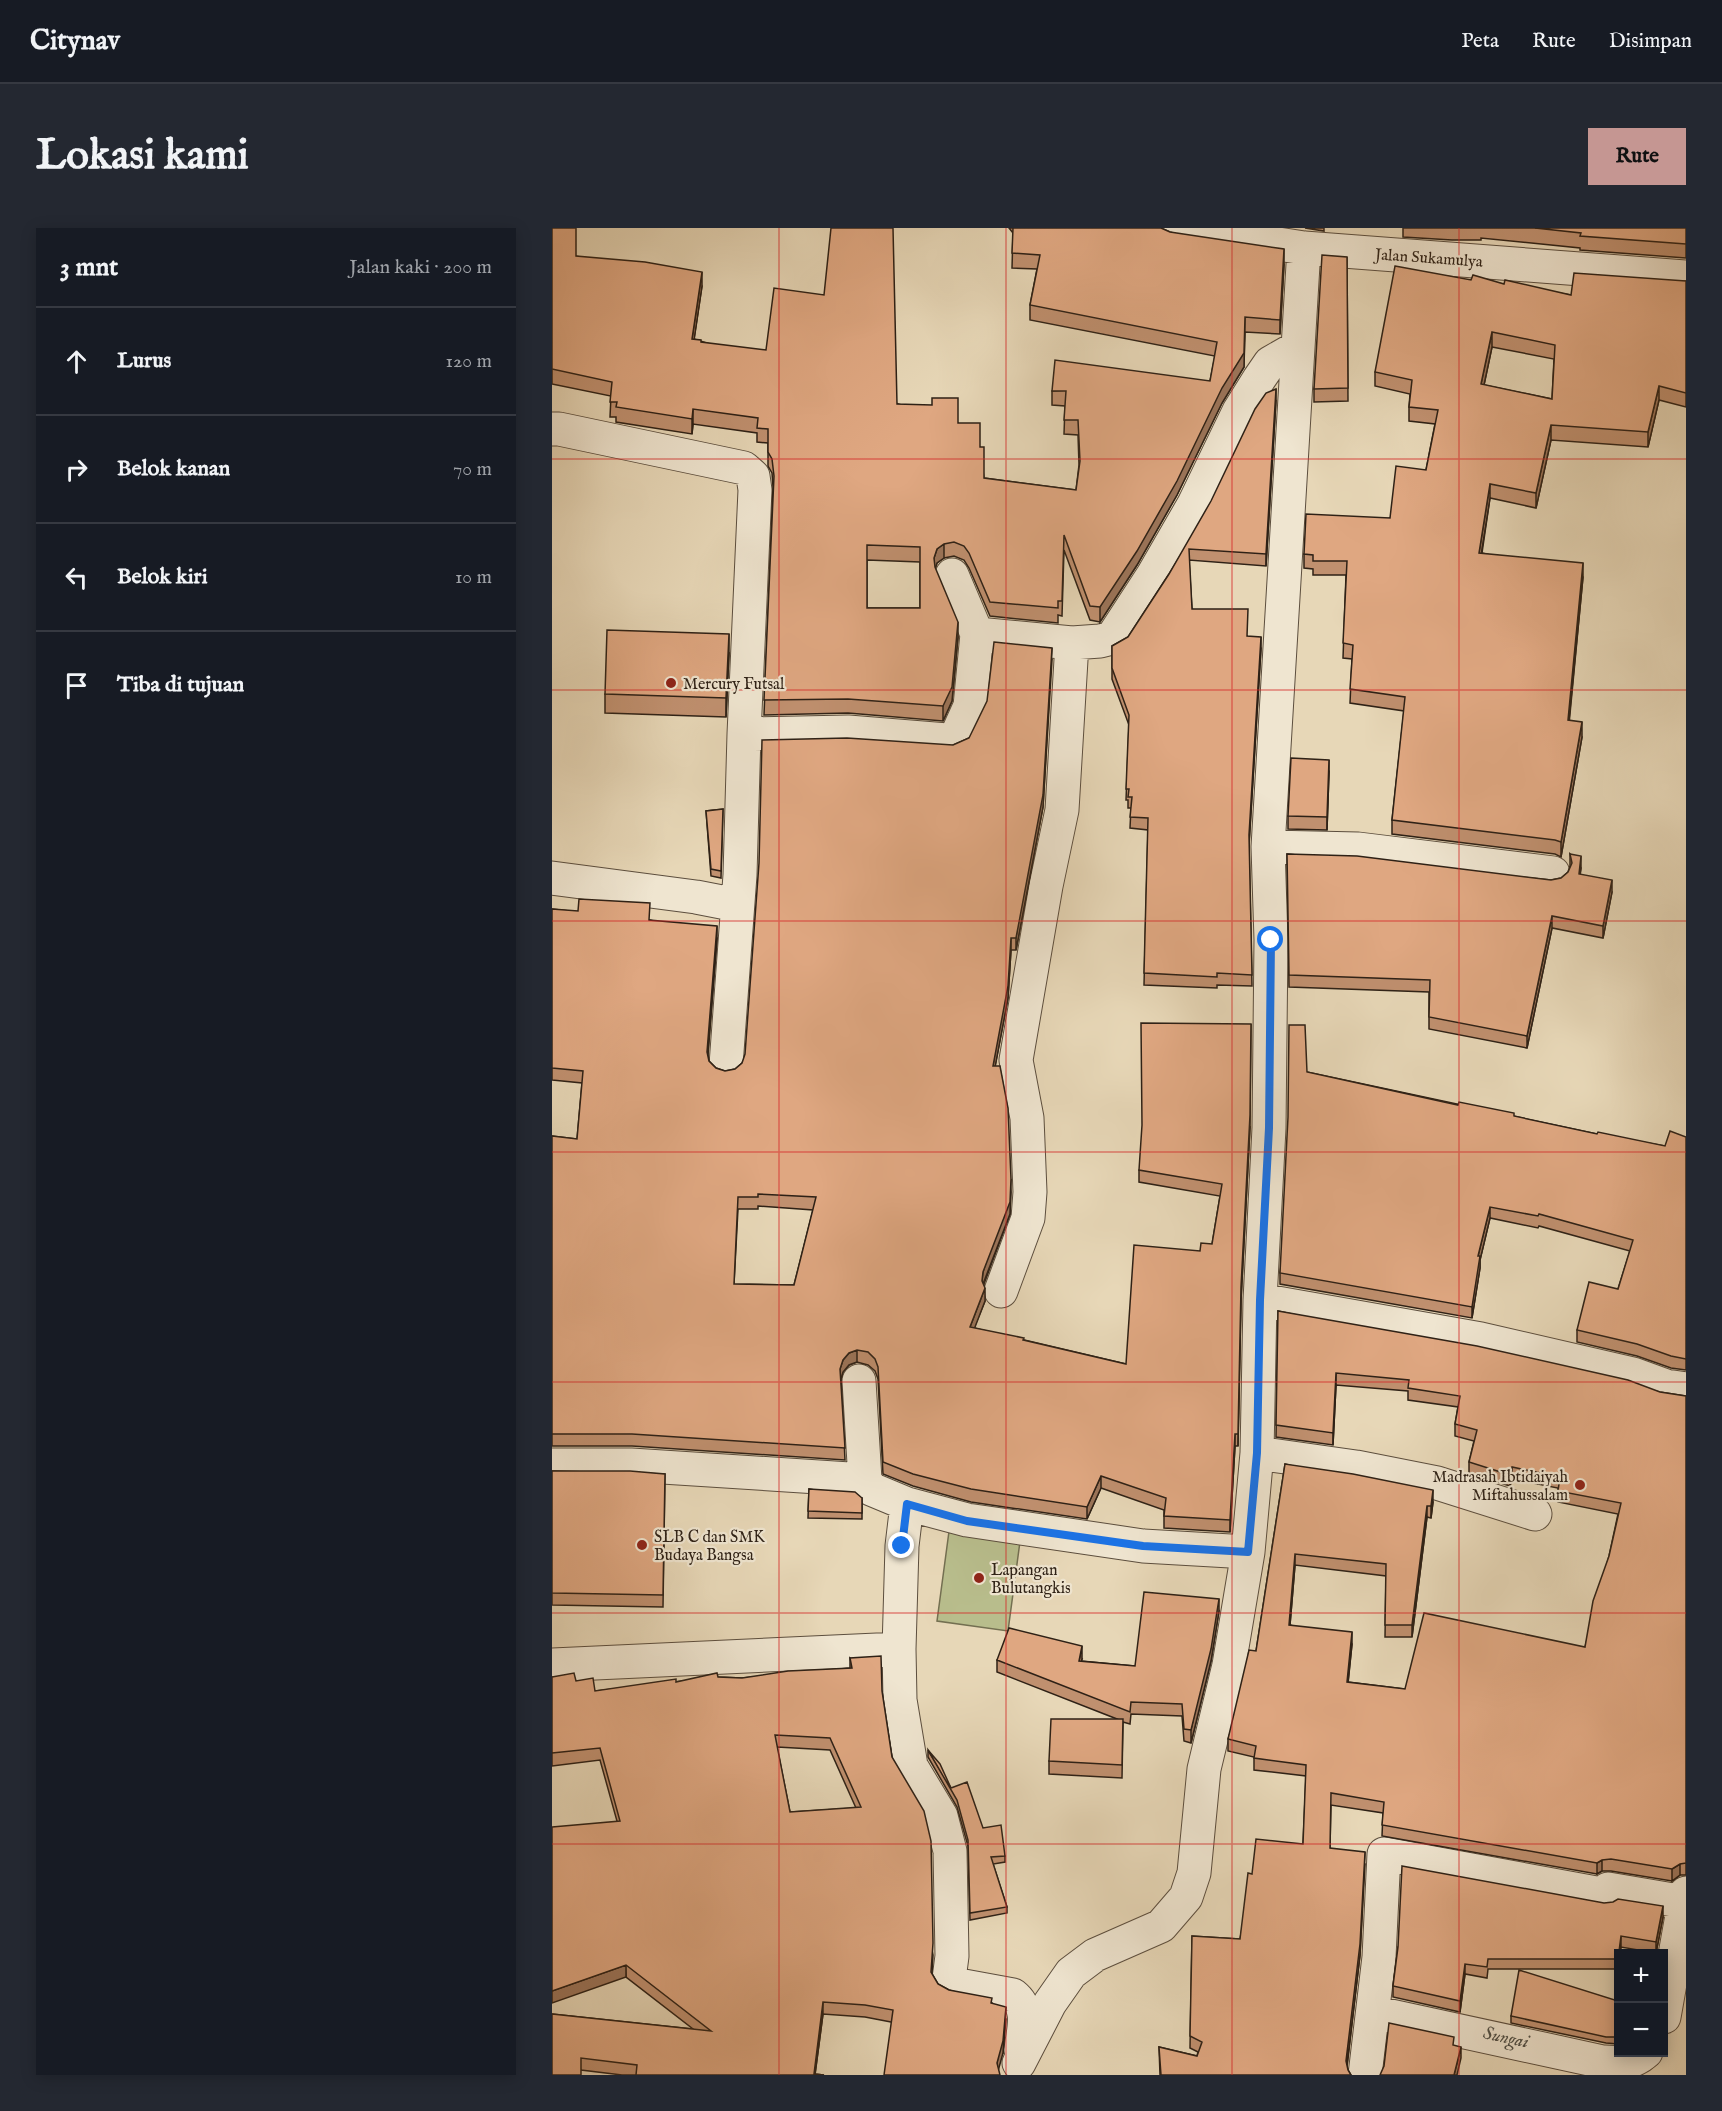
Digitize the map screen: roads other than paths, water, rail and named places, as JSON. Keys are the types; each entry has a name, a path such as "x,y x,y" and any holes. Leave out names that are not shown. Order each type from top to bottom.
{"street":[{"name":"Jalan Sukamulya","path":"1173,228 1304,248 1686,277"},
{"path":"1020,2069 1050,2004 1071,1973 1095,1954 1161,1926 1186,1897 1194,1873 1204,1769 1229,1665 1248,1552 1257,1453 1260,1300 1269,1128 1271,940 1268,847 1304,248"},
{"path":"977,634 1072,643 1112,638 1121,627 1194,504 1239,411 1258,379 1270,363 1298,347"},
{"path":"552,429 744,468 753,476 755,490 740,875 732,1010 726,1065"},
{"path":"744,734 848,732 947,740 956,737 970,706 977,634 952,575"},
{"path":"1001,1291 1028,1218 1030,1192 1027,1118 1016,1059 1046,886 1062,810 1072,643"},
{"path":"1268,847 1358,849 1553,873"},
{"path":"552,878 696,897 737,905"},
{"path":"1260,1300 1481,1339 1633,1374 1666,1386 1686,1389"},
{"path":"859,1381 865,1480 871,1489 907,1504 967,1521 1143,1546 1248,1552"},
{"path":"1257,1453 1356,1467 1437,1483 1535,1514"},
{"path":"552,1465 631,1466 865,1480"},
{"path":"907,1504 902,1546 898,1649 900,1700 911,1766 941,1816 950,1851 952,1956 949,1979 953,1984 1013,1995 1021,2001 1025,2014 1020,2069"},
{"path":"552,1665 898,1649"},
{"path":"1365,2075 1379,1957 1384,1854 1607,1894 1608,1888 1680,1899 1666,2003"},
{"path":"1373,2012 1603,2062 1624,2063 1637,2061 1641,2057"}],"place":[{"name":"Mercury Futsal","path":"671,683"},
{"name":"Madrasah Ibtidaiyah Miftahussalam","path":"1580,1485"},
{"name":"SLB C dan SMK Budaya Bangsa","path":"642,1545"},
{"name":"Lapangan Bulutangkis","path":"979,1578"}],"water label":[{"name":"Sungai","path":"1506,2037"}]}
